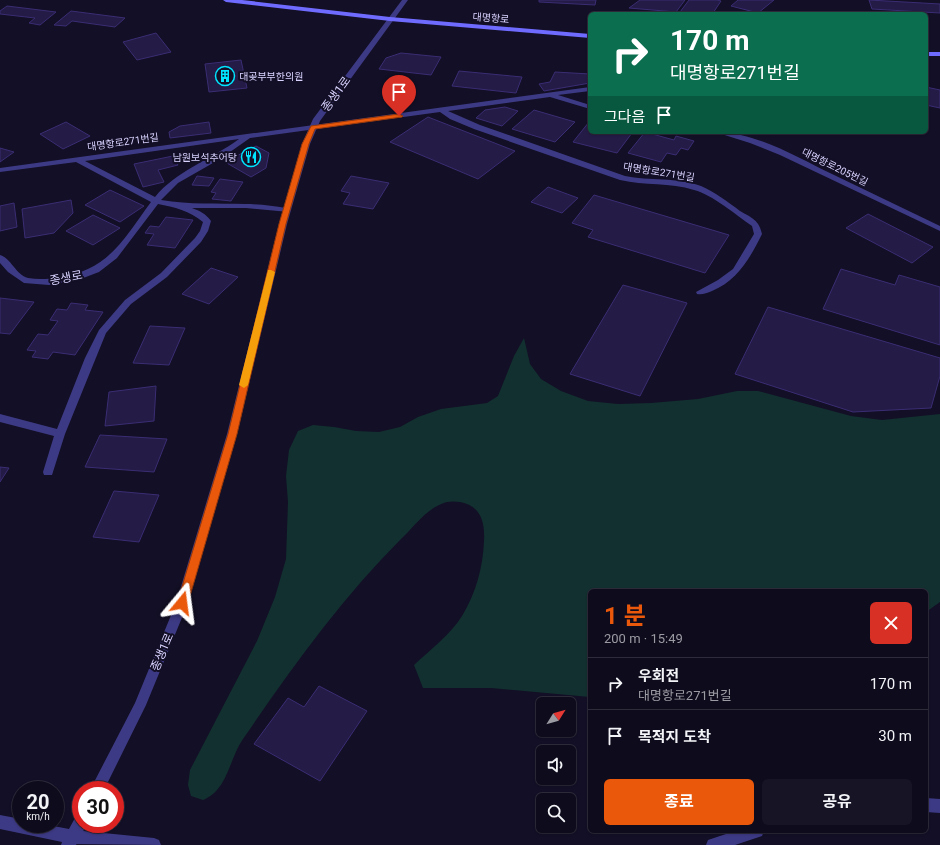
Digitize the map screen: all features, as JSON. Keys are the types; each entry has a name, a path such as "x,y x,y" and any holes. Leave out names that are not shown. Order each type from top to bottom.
{"main road":[{"name":"대명항로","path":"226,0 390,19 588,36"},
{"path":"928,54 940,54"}],"street":[{"path":"390,19 405,0"},
{"name":"종생1로","path":"102,781 140,704 182,603 232,434 286,210 306,144 313,127 390,19"},
{"name":"대명항로271번길","path":"0,170 588,89"},
{"path":"549,95 588,106"},
{"name":"대명항로271번길","path":"442,110 453,117 477,127 624,178 640,181 680,184 698,188 718,199 756,225 758,234 738,269 726,280 716,286 700,292"},
{"name":"대명항로205번길","path":"727,134 753,141 783,153 940,229"},
{"name":"대명항로271번길","path":"156,201 166,189 179,178 214,160 248,136"},
{"path":"76,159 156,201 176,205 210,207 246,206 286,210"},
{"name":"종생로","path":"0,258 11,270 24,280 49,282 75,278 96,270 114,256 156,201"},
{"path":"48,472 60,434 102,332 128,302 164,275 198,240 204,231 206,222 199,214 176,205"},
{"path":"0,418 60,434"},
{"path":"928,805 940,806"},
{"path":"0,822 71,841 154,845"},
{"path":"713,845 751,833"}],"green space":[{"path":"524,338 530,364 541,379 561,391 588,401 618,404 651,403 698,399 737,391 758,391 851,416 882,420 940,414 940,602 928,611 928,589 588,589 588,697 491,688 423,688 414,665 446,636 462,616 478,580 483,551 484,527 477,511 473,507 460,502 452,501 444,503 428,512 419,520 379,562 337,610 298,661 243,739 223,782 218,789 203,800 191,796 188,785 190,770 257,641 275,597 286,559 288,502 286,476 289,450 298,431 313,425 356,431 379,432 400,427 418,417 441,409 487,403 498,396 514,356"}],"building":[{"path":"539,0 596,0 595,5 539,2"},
{"path":"640,0 685,0 676,12 629,8"},
{"path":"689,0 721,1 714,12 680,12"},
{"path":"738,0 774,0 759,12 731,6"},
{"path":"869,0 940,4 940,13 872,9"},
{"path":"7,6 56,12 40,25 29,23 35,18 0,14 0,11"},
{"path":"71,11 125,18 115,27 72,21 66,26 54,25"},
{"path":"156,33 171,52 137,60 123,42"},
{"path":"401,53 441,57 431,75 379,69 386,58"},
{"name":"대곶부부한의원","path":"241,60 247,88 209,92 205,64"},
{"path":"459,71 522,77 516,93 452,86"},
{"path":"555,72 588,74 588,83 544,91 539,84 550,82"},
{"path":"928,87 940,90 940,108 928,105"},
{"path":"505,107 518,111 502,126 476,118 485,110"},
{"path":"534,110 575,122 555,142 512,129"},
{"path":"428,117 515,151 478,179 390,142"},
{"path":"66,122 90,136 63,149 40,134"},
{"path":"209,122 211,133 170,138 169,132 180,126"},
{"path":"588,123 588,134 631,134 617,153 573,142"},
{"path":"643,134 652,134 674,140 676,136 694,141 688,150 681,148 676,155 667,153 661,162 628,153"},
{"name":"남원보석추어탕","path":"256,146 269,153 266,168 251,177 225,162"},
{"path":"0,148 14,152 0,162"},
{"path":"173,156 178,165 158,170 164,182 143,187 134,164"},
{"path":"197,176 214,178 209,186 192,185"},
{"path":"351,176 389,183 373,209 343,204 350,193 341,191"},
{"path":"220,179 243,182 231,201 212,199 216,193 211,192"},
{"path":"548,187 578,198 562,213 531,202"},
{"path":"110,190 144,206 120,222 85,205"},
{"path":"594,195 729,235 705,273 588,237 593,230 572,223"},
{"path":"71,200 73,213 54,233 25,238 22,209"},
{"path":"14,203 17,227 0,231 0,206"},
{"path":"868,214 933,247 912,263 846,228"},
{"path":"93,215 120,228 93,245 66,231"},
{"path":"166,217 193,220 175,248 147,245 154,234 145,233 150,226 159,227"},
{"path":"211,268 238,277 209,304 182,294"},
{"path":"841,269 895,285 899,275 940,287 940,345 823,309"},
{"path":"623,285 687,303 640,396 570,374"},
{"path":"0,298 34,302 10,334 0,333"},
{"path":"71,303 88,305 85,310 103,312 75,355 53,352 48,359 32,357 36,351 27,350 38,334 48,335 58,321 50,320 57,309 67,310"},
{"path":"768,307 940,358 940,376 931,408 853,412 735,374"},
{"path":"150,326 185,328 169,365 133,363"},
{"path":"156,386 154,421 105,426 109,392"},
{"path":"100,435 167,439 154,472 85,467"},
{"path":"0,467 9,468 0,482"},
{"path":"114,491 159,495 139,542 93,537"},
{"path":"319,686 367,711 320,781 254,744 288,698 304,707"}],"slow traffic":[{"path":"244,385 271,272"}],"place":[{"name":"대곶부부한의원","path":"225,76"},
{"name":"남원보석추어탕","path":"251,157"}],"route":[{"path":"182,603 232,434 282,224 306,144 313,127 399,116"}]}
